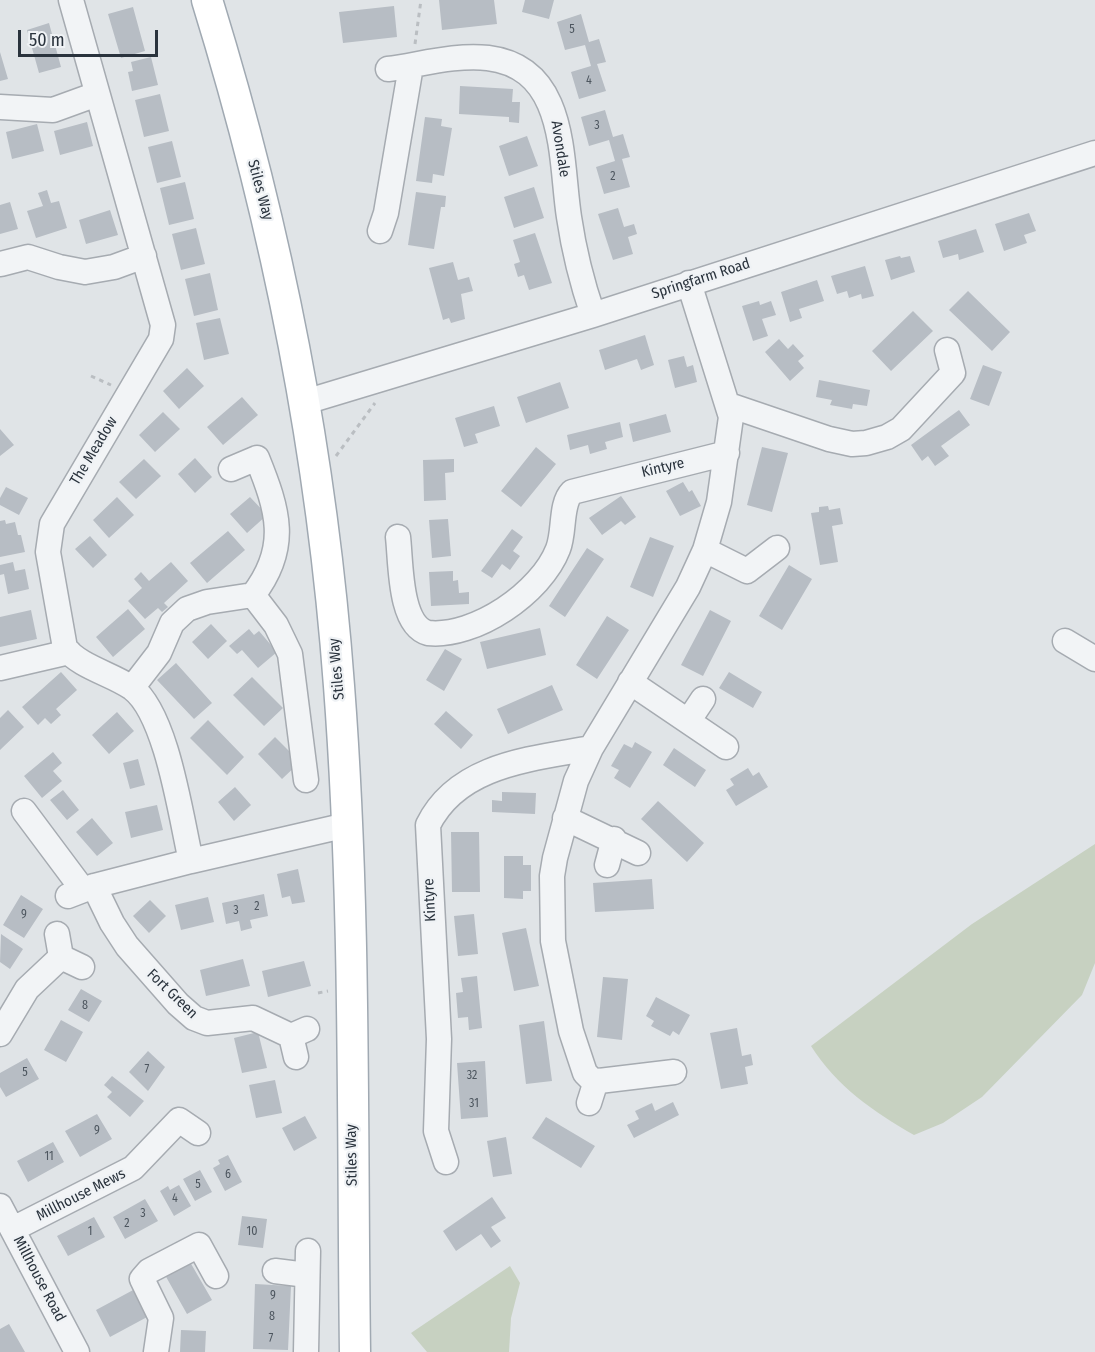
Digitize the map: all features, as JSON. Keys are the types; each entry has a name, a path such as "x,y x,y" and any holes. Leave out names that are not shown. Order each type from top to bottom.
{"main road":[{"name":"Stiles Way","path":"207,0 268,221 305,402 339,685 351,942 355,1352"}],"street":[{"name":"The Meadow","path":"69,652 63,642 59,621 48,552 49,533 62,505 160,339 163,325 71,0"},
{"name":"Avondale","path":"399,68 473,57 489,58 521,70 542,90 556,121 579,273 593,315"},
{"path":"380,231 386,213 399,68"},
{"path":"0,107 53,110 97,94"},
{"name":"Springfarm Road","path":"305,402 593,315 1095,153"},
{"path":"1,264 28,257 85,272 114,267 144,256"},
{"path":"674,1072 642,1065 592,1092 571,1031 554,941 552,876 576,781 591,748 688,587 705,550 719,502 731,417 689,283"},
{"path":"729,405 829,439 852,444 879,440 907,423 953,373 947,350"},
{"name":"Kintyre","path":"398,537 406,606 412,622 428,633 453,630 502,613 528,592 553,562 559,549 564,531 567,499 573,492 727,453"},
{"path":"231,469 257,458 276,508 278,524 274,552 266,575 253,596"},
{"path":"705,550 747,571 777,548"},
{"path":"132,688 159,653 172,624 187,609 207,602 253,596"},
{"path":"253,596 276,625 290,654 306,780"},
{"path":"1065,640 1095,659"},
{"path":"0,669 69,652 132,688 147,704 161,733 191,861"},
{"path":"630,682 726,747"},
{"path":"689,720 703,699"},
{"name":"Kintyre","path":"446,1162 436,1131 439,1039 428,825 441,804 456,791 491,770 509,763 591,748"},
{"path":"24,811 82,891 191,861 347,825"},
{"path":"565,818 614,839 638,854"},
{"path":"607,865 614,839"},
{"name":"Fort Green","path":"82,891 112,923 127,946 178,1004 194,1018 207,1023 253,1018 298,1041"},
{"path":"0,1034 27,989 72,962 57,934"},
{"name":"Millhouse Mews","path":"13,1229 133,1168 179,1120 198,1133"},
{"name":"Millhouse Road","path":"0,1206 77,1352"},
{"path":"156,1352 161,1318 142,1279 148,1271 199,1245 216,1276"},
{"path":"306,1352 308,1251"},
{"path":"275,1271 307,1275"}],"path":[{"path":"399,68 421,0"},
{"path":"91,376 111,385"},
{"path":"315,478 330,465 375,403 382,378"},
{"path":"318,993 328,991"}],"green space":[{"path":"1095,844 1095,963 1082,995 982,1097 943,1123 914,1135 857,1097 832,1074 811,1046 972,924"},
{"path":"510,1266 520,1283 511,1318 509,1352 427,1352 411,1333"}],"building":[{"path":"439,0 494,0 497,24 442,30"},
{"path":"525,0 554,0 549,19 522,12"},
{"path":"394,6 397,37 343,43 339,12"},
{"path":"133,7 145,51 121,58 108,14"},
{"path":"581,14 589,42 599,39 606,62 597,64 606,91 579,99 571,72 591,66 585,45 565,50 557,22"},
{"path":"49,23 61,67 39,73 27,30"},
{"path":"0,52 8,79 0,81"},
{"path":"151,57 158,85 132,91 128,72 133,71 131,62"},
{"path":"460,86 513,89 512,102 520,102 519,123 509,122 509,117 459,114"},
{"path":"160,94 169,131 144,137 135,100"},
{"path":"605,110 613,137 623,134 630,157 622,159 630,187 604,194 596,167 615,161 609,140 589,146 581,117"},
{"path":"425,117 442,119 441,126 452,128 444,176 433,174 432,183 416,181"},
{"path":"87,122 93,146 60,155 54,131"},
{"path":"37,124 44,151 12,159 6,132"},
{"path":"527,136 538,166 509,176 499,146"},
{"path":"172,141 181,177 157,183 148,147"},
{"path":"185,182 194,219 169,225 160,188"},
{"path":"534,187 544,218 514,228 504,197"},
{"path":"47,190 51,203 59,201 67,228 36,238 27,211 43,206 38,193"},
{"path":"416,192 446,196 445,207 441,207 434,249 408,245"},
{"path":"10,202 18,229 0,234 0,205"},
{"path":"618,208 624,227 634,224 637,234 628,237 633,254 613,260 598,214"},
{"path":"110,210 118,235 86,244 79,220"},
{"path":"1029,213 1036,231 1024,235 1027,243 1004,251 995,224"},
{"path":"196,228 205,264 181,270 172,234"},
{"path":"976,229 984,252 959,260 958,254 943,258 938,241"},
{"path":"535,233 552,283 529,290 524,275 518,277 514,264 520,262 513,240"},
{"path":"900,256 901,258 910,256 915,272 891,280 885,260"},
{"path":"453,262 458,280 469,277 473,291 461,294 465,319 451,323 449,318 443,320 429,268"},
{"path":"865,266 874,296 862,299 861,294 849,298 847,291 837,294 831,276"},
{"path":"210,273 218,310 194,316 185,279"},
{"path":"817,280 824,301 799,309 802,318 790,322 781,292"},
{"path":"968,291 1010,332 992,351 949,310"},
{"path":"759,301 760,305 771,301 776,315 762,319 768,336 753,341 742,306"},
{"path":"913,311 933,331 891,371 872,351"},
{"path":"220,318 229,354 204,360 196,323"},
{"path":"645,335 654,365 641,370 637,359 605,370 599,350"},
{"path":"779,339 788,349 793,344 804,356 798,361 804,368 790,381 765,352"},
{"path":"684,356 687,367 693,365 697,382 675,388 668,360"},
{"path":"983,365 1002,372 989,406 970,399"},
{"path":"187,368 204,386 179,409 163,391"},
{"path":"819,380 870,390 867,406 853,404 852,409 830,405 832,400 816,397"},
{"path":"560,382 569,408 526,423 517,397"},
{"path":"242,397 258,415 223,445 207,427"},
{"path":"494,406 500,426 475,434 478,443 464,447 455,418"},
{"path":"959,410 970,425 941,446 949,456 935,466 928,456 922,461 911,445"},
{"path":"163,412 180,429 155,452 139,435"},
{"path":"666,414 671,432 633,442 629,424"},
{"path":"620,422 623,437 605,442 607,449 590,454 588,445 570,450 567,435"},
{"path":"0,429 14,445 0,456"},
{"path":"536,447 556,464 521,507 501,491"},
{"path":"762,447 788,453 772,512 747,505"},
{"path":"195,458 212,477 195,493 178,474"},
{"path":"144,459 161,476 136,499 119,482"},
{"path":"454,459 454,472 445,473 446,500 424,501 423,460"},
{"path":"683,482 689,492 692,490 701,506 680,516 666,491"},
{"path":"6,487 28,498 19,515 0,505 0,498"},
{"path":"621,496 636,517 625,525 621,521 602,535 589,518"},
{"path":"117,497 134,515 109,538 93,520"},
{"path":"250,497 267,515 247,533 230,514"},
{"path":"828,506 829,510 840,508 843,524 832,526 838,562 820,565 811,513 819,512 819,507"},
{"path":"448,519 451,556 432,558 429,520"},
{"path":"5,520 6,524 15,522 25,552 0,557 0,521"},
{"path":"512,529 523,537 513,551 520,556 510,570 502,564 492,578 481,571"},
{"path":"228,531 245,550 207,583 190,563"},
{"path":"90,536 107,555 93,568 75,549"},
{"path":"650,537 674,546 653,597 630,587"},
{"path":"587,548 604,559 565,617 549,606"},
{"path":"13,562 15,571 25,569 29,589 8,594 4,574 0,575 0,565"},
{"path":"171,562 188,581 164,603 168,607 162,612 158,608 145,619 128,601 142,588 134,579 141,572 149,581"},
{"path":"789,565 812,579 782,630 759,616"},
{"path":"453,571 453,581 458,580 459,593 469,592 469,604 431,606 429,572"},
{"path":"128,609 145,629 113,657 96,637"},
{"path":"31,610 37,639 0,647 0,617"},
{"path":"710,610 731,621 703,676 681,665"},
{"path":"607,616 629,630 597,679 576,665"},
{"path":"211,624 227,641 208,659 192,642"},
{"path":"540,628 546,655 487,669 480,642"},
{"path":"249,629 254,635 259,631 277,652 258,668 242,650 237,654 229,646"},
{"path":"445,649 462,659 444,691 426,680"},
{"path":"176,663 212,703 194,719 157,680"},
{"path":"61,672 77,690 56,709 61,715 51,724 45,718 38,725 22,707"},
{"path":"729,672 762,692 753,708 719,688"},
{"path":"252,677 283,708 264,726 233,695"},
{"path":"552,685 563,710 508,734 497,709"},
{"path":"8,710 24,727 0,750 0,718"},
{"path":"446,711 473,735 461,749 434,724"},
{"path":"117,712 134,731 109,754 92,735"},
{"path":"208,720 244,757 227,775 190,738"},
{"path":"275,737 300,762 282,779 258,754"},
{"path":"635,742 652,752 630,788 614,778 619,770 611,766 624,744 632,748"},
{"path":"674,748 706,770 695,787 663,765"},
{"path":"53,752 62,763 53,771 62,781 42,798 24,776"},
{"path":"138,759 145,785 130,789 123,763"},
{"path":"748,768 753,776 759,772 768,787 736,806 726,790 734,785 730,779"},
{"path":"235,787 251,805 234,821 218,802"},
{"path":"63,790 79,810 67,820 50,800"},
{"path":"502,792 536,793 535,814 492,812 492,800 502,801"},
{"path":"658,801 704,843 687,862 641,819"},
{"path":"157,805 163,830 131,838 125,812"},
{"path":"92,818 113,843 97,856 76,832"},
{"path":"451,832 479,832 480,892 452,892"},
{"path":"504,856 523,856 523,865 531,865 531,891 523,891 523,899 504,898"},
{"path":"298,869 305,902 292,904 290,896 282,898 277,874"},
{"path":"652,879 654,909 595,912 593,883"},
{"path":"264,894 268,916 250,920 252,928 241,931 239,921 226,924 222,903"},
{"path":"21,895 43,909 24,938 3,925"},
{"path":"208,897 214,922 181,930 175,905"},
{"path":"150,900 166,916 149,933 133,916"},
{"path":"474,914 478,954 458,956 454,916"},
{"path":"526,928 539,986 514,991 502,933"},
{"path":"1,934 23,949 10,969 0,962"},
{"path":"243,959 250,986 206,996 200,970"},
{"path":"304,961 311,986 268,997 262,971"},
{"path":"477,976 482,1028 469,1030 468,1017 458,1018 456,993 463,992 461,978"},
{"path":"603,977 628,979 622,1040 597,1037"},
{"path":"81,989 102,1001 89,1022 68,1010"},
{"path":"656,997 690,1015 679,1035 673,1031 670,1036 651,1026 654,1021 646,1016"},
{"path":"61,1020 83,1032 66,1062 44,1050"},
{"path":"544,1021 552,1081 526,1084 519,1025"},
{"path":"737,1028 742,1056 751,1054 753,1065 745,1067 748,1084 721,1089 710,1033"},
{"path":"258,1032 267,1068 242,1073 234,1038"},
{"path":"148,1051 165,1067 148,1091 129,1072"},
{"path":"27,1058 39,1079 6,1097 0,1087 0,1073"},
{"path":"485,1061 488,1117 461,1119 457,1063"},
{"path":"112,1076 144,1101 130,1117 107,1097 112,1092 104,1085"},
{"path":"275,1080 282,1113 256,1118 249,1085"},
{"path":"673,1102 679,1115 634,1138 627,1125 639,1119 635,1111 652,1103 655,1111"},
{"path":"97,1114 112,1139 80,1157 65,1131"},
{"path":"305,1116 317,1138 294,1151 282,1128"},
{"path":"546,1117 595,1146 581,1168 532,1138"},
{"path":"506,1137 512,1174 493,1177 487,1141"},
{"path":"53,1142 64,1162 28,1182 17,1161"},
{"path":"228,1155 242,1182 225,1191 213,1168 220,1164 218,1160"},
{"path":"200,1170 212,1192 195,1201 183,1179"},
{"path":"179,1185 191,1206 174,1216 160,1191 168,1186 170,1190"},
{"path":"492,1197 506,1218 491,1227 501,1241 491,1248 481,1234 456,1251 443,1231"},
{"path":"145,1199 158,1221 125,1239 113,1217"},
{"path":"242,1216 267,1219 263,1248 238,1245"},
{"path":"94,1217 105,1237 68,1256 57,1236"},
{"path":"190,1262 212,1300 187,1314 165,1275"},
{"path":"255,1284 291,1286 288,1350 253,1349"},
{"path":"135,1289 149,1316 110,1337 96,1310"},
{"path":"9,1324 25,1352 0,1352 0,1329"},
{"path":"181,1330 206,1331 205,1352 180,1352"}]}
